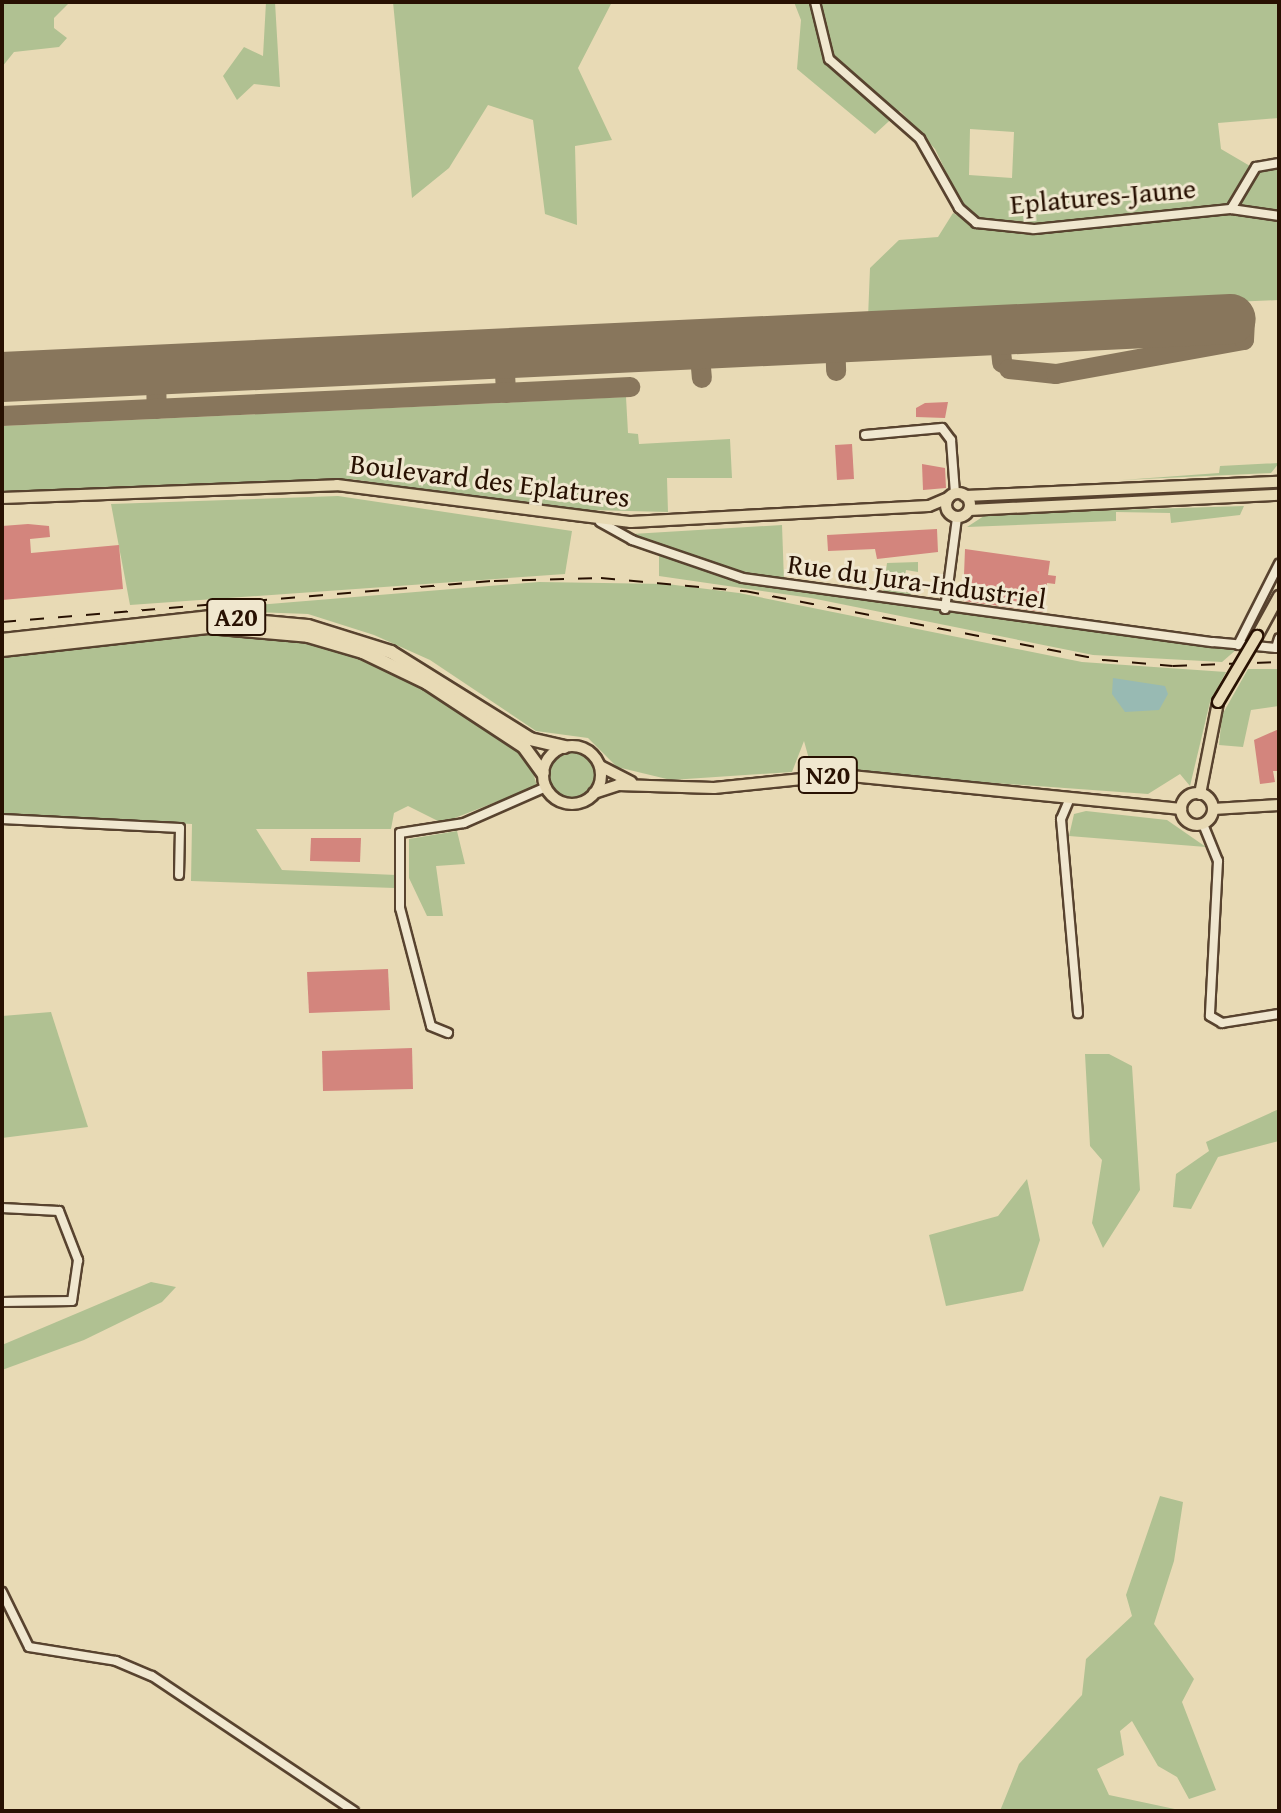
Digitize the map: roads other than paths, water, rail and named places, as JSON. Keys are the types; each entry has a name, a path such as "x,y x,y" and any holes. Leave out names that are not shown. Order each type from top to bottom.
{"highway":[{"name":"A20","path":"2,640 209,617 308,626 391,652 530,739 564,747"},
{"name":"A20","path":"2,650 208,627 308,636 363,652 427,683 524,747 543,773"}],"main road":[{"name":"Boulevard des Eplatures","path":"2,498 356,486 600,522 929,506 956,496 1279,482"},
{"path":"956,496 952,515 969,510 1279,495"},
{"path":"956,496 969,510"},
{"name":"Boulevard des Eplatures","path":"929,506 952,515"},
{"path":"1200,794 1218,702 1279,596"},
{"path":"546,787 543,773 548,760 564,747"},
{"name":"N20","path":"564,747 583,748 600,766 636,785"},
{"path":"594,793 600,766"},
{"name":"N20","path":"546,787 569,803 594,793 636,785 714,788 855,775 1181,809 1190,824 1203,824"},
{"path":"1200,794 1213,809"},
{"path":"1181,809 1187,797 1200,794"},
{"path":"1213,809 1279,805"},
{"path":"1203,824 1213,809"}],"street":[{"name":"Eplatures-Jaune","path":"815,2 829,59 920,139 959,208 976,223 1034,229 1231,209"},
{"path":"1279,163 1256,167 1231,209 1279,216"},
{"path":"865,435 942,428 951,440 956,496"},
{"path":"945,609 952,515"},
{"name":"Rue du Jura-Industriel","path":"600,522 632,540 743,578 945,609 1238,645 1276,648 1279,638"},
{"path":"1238,645 1279,564"},
{"path":"448,1033 431,1026 400,908 400,833 464,823 546,787"},
{"path":"1070,798 1062,832 1078,1013"},
{"path":"2,819 180,828 179,875"},
{"path":"1203,824 1218,861 1211,1017 1222,1023 1279,1014"},
{"path":"2,1208 59,1211 78,1260 72,1301 2,1302"},
{"path":"2,1592 29,1647 116,1661 152,1676 354,1811"}],"water":[{"path":"1113,678 1165,686 1168,694 1159,710 1125,712 1112,694"}],"railway":[{"path":"2,622 494,581 601,578 745,591 1104,660 1173,666 1279,662"}]}
